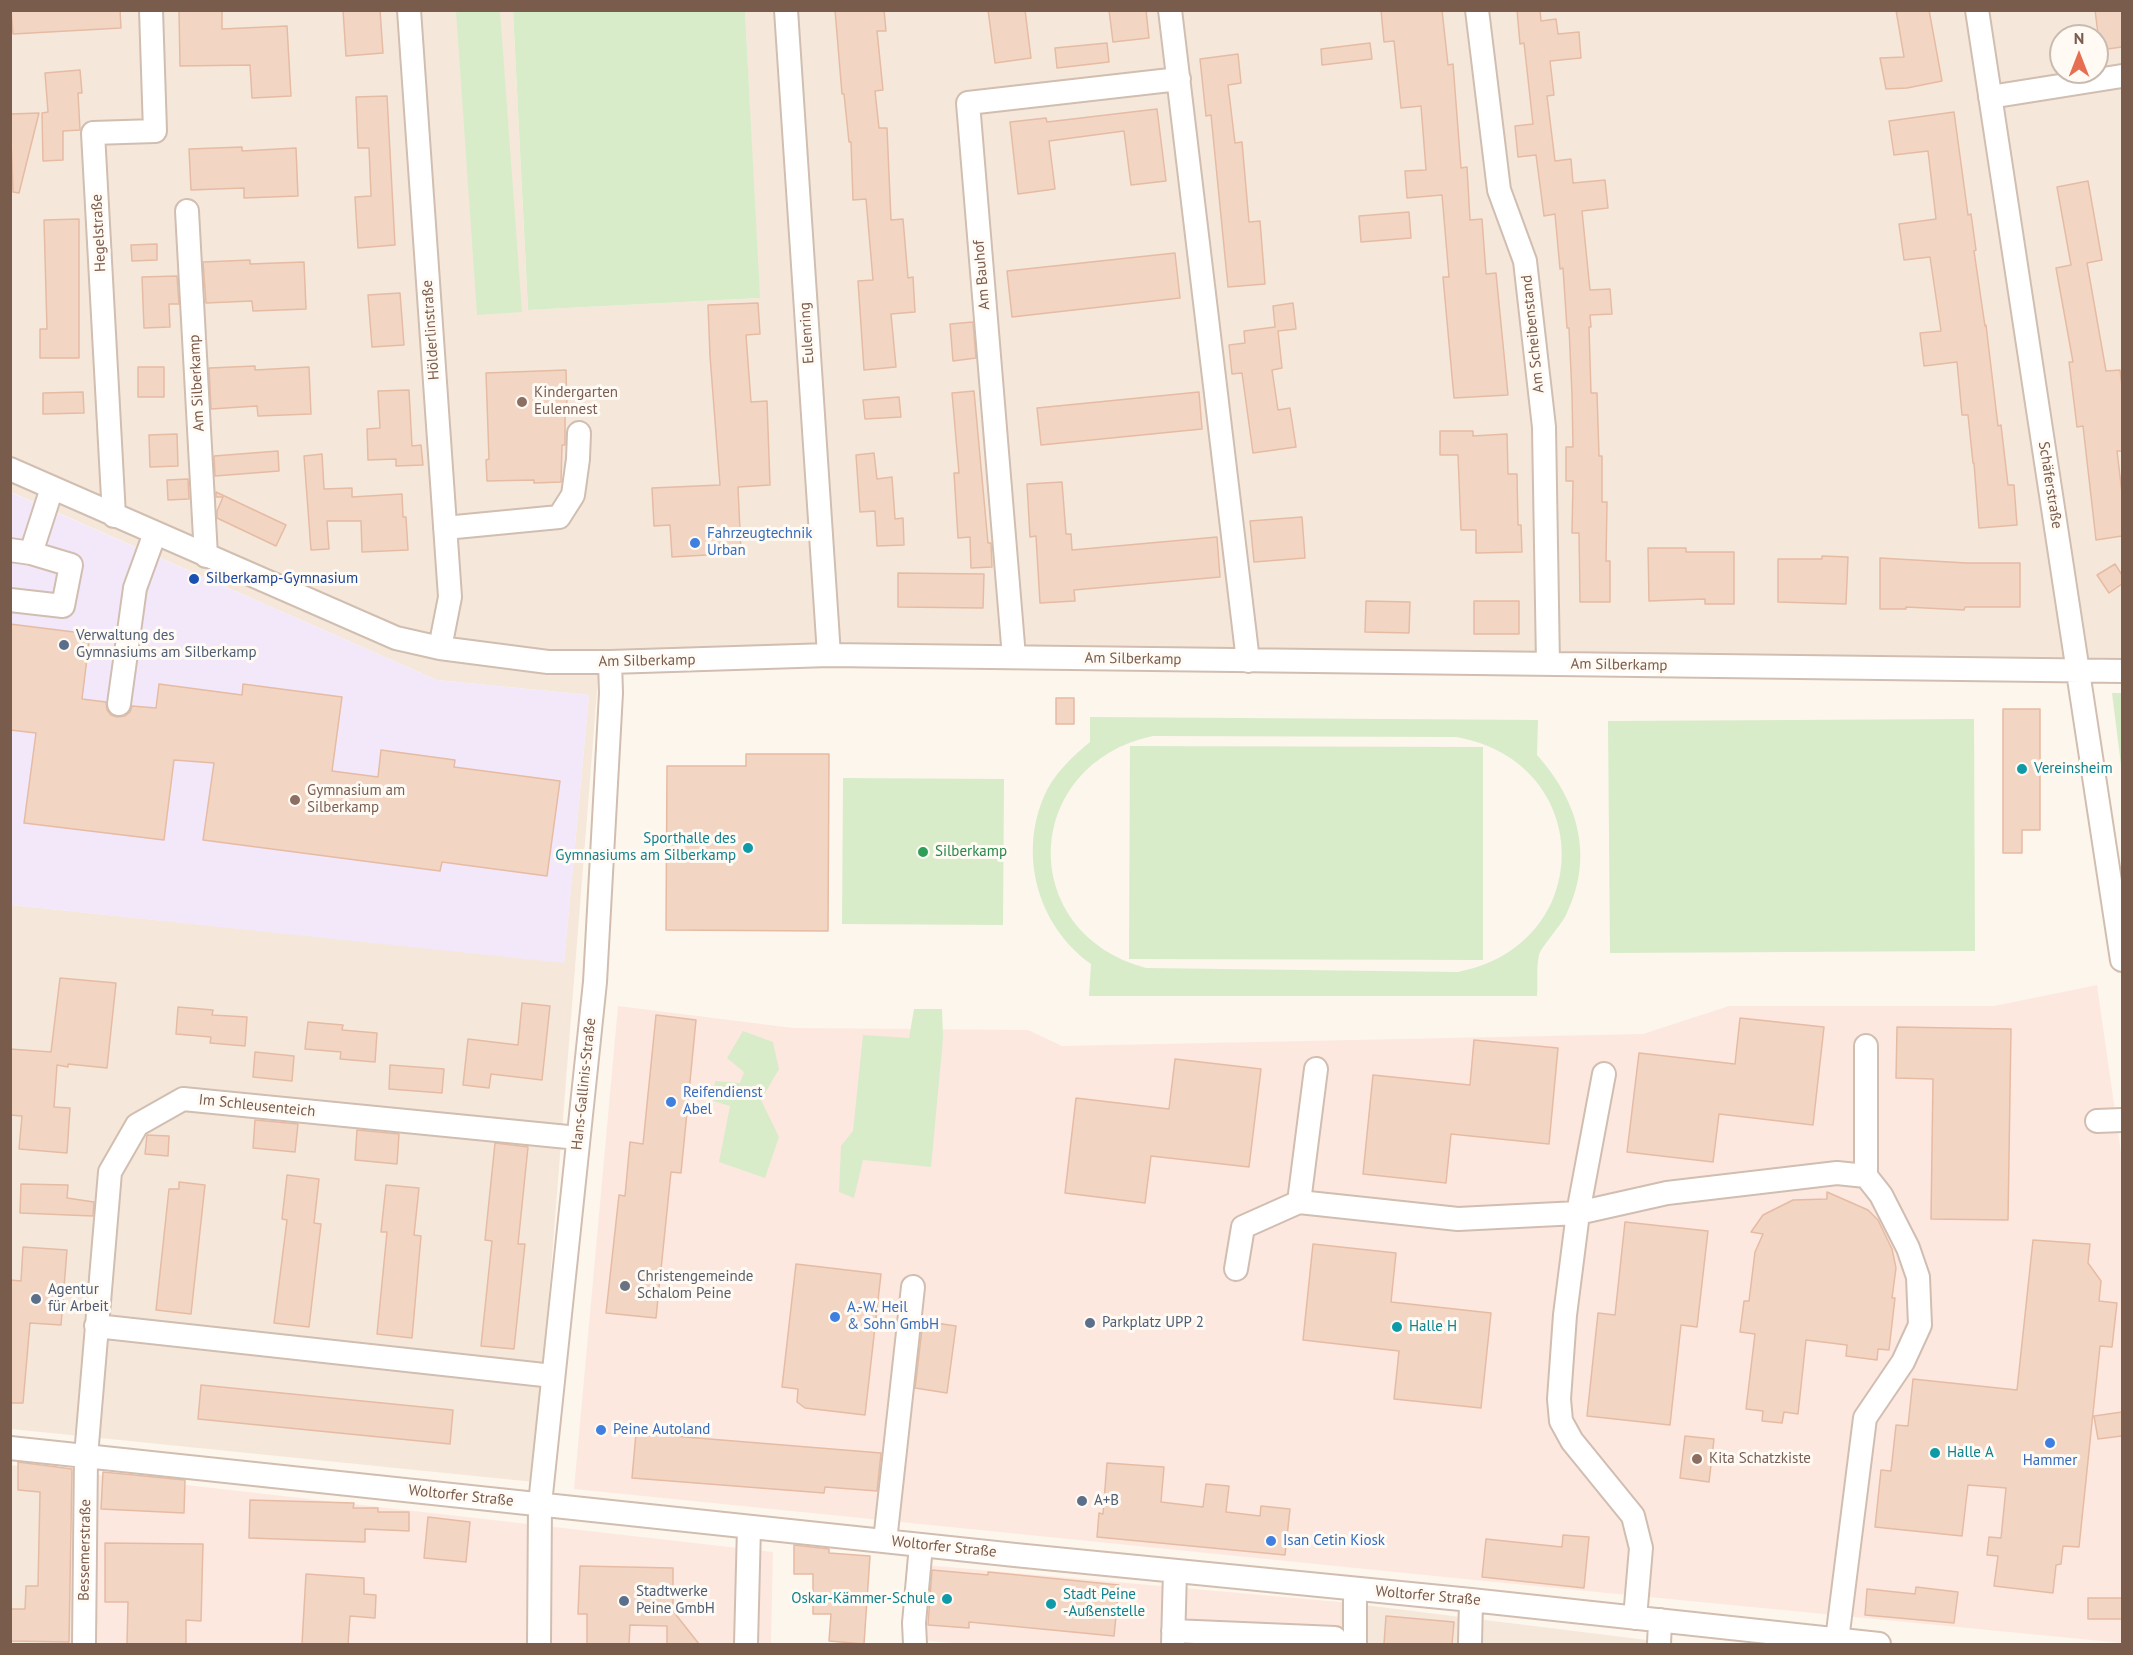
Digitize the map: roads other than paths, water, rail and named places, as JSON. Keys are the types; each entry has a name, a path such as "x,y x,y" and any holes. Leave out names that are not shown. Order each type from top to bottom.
{"street":[{"name":"Hegelstraße","path":"114,516 93,133 155,131 151,10"},
{"name":"Hölderlinstraße","path":"409,10 450,597 440,648"},
{"name":"Eulenring","path":"786,10 829,655"},
{"path":"1170,10 1248,661"},
{"name":"Am Scheibenstand","path":"1477,10 1499,190 1525,261 1544,427 1548,664"},
{"name":"Schäferstraße","path":"1977,10 2122,960"},
{"path":"1990,98 2122,76"},
{"name":"Am Bauhof","path":"1014,657 968,103 1179,79"},
{"name":"Am Silberkamp","path":"188,211 206,556"},
{"path":"445,528 559,517 573,495 579,433"},
{"name":"Am Silberkamp","path":"10,469 396,638 440,648 548,662 829,655 2122,671"},
{"path":"10,600 63,606 70,565 21,552 52,488"},
{"path":"119,704 135,588 155,533"},
{"name":"Hans-Gallinis-Straße","path":"539,1644 540,1504 595,982 610,662"},
{"path":"1837,1640 1865,1418 1903,1362 1920,1324 1918,1277 1908,1248 1881,1195 1866,1176 1866,1046"},
{"path":"1299,1202 1316,1069"},
{"path":"1604,1074 1578,1213 1565,1315 1559,1399 1561,1421 1572,1441 1633,1516 1641,1548 1635,1618"},
{"name":"Im Schleusenteich","path":"86,1456 110,1172 137,1125 183,1099 578,1138"},
{"path":"2097,1121 2122,1120"},
{"path":"1236,1269 1243,1227 1299,1202 1458,1219 1578,1213 1667,1193 1837,1173 1866,1176"},
{"path":"885,1541 913,1287"},
{"path":"96,1326 553,1376"},
{"name":"Woltorfer Straße","path":"10,1448 921,1545 1660,1620 1745,1637 1837,1640 1879,1644"},
{"name":"Bessemerstraße","path":"84,1644 86,1456"},
{"path":"746,1644 749,1527"},
{"path":"915,1644 914,1623 921,1545"},
{"path":"1175,1571 1173,1638 1335,1638 1335,1644"},
{"path":"1355,1589 1355,1644"},
{"path":"1470,1644 1471,1600"},
{"path":"1659,1644 1660,1620"}],"place":[{"name":"Kindergarten Eulennest","path":"522,402"},
{"name":"Fahrzeugtechnik Urban","path":"695,543"},
{"name":"Silberkamp-Gymnasium","path":"194,579"},
{"name":"Verwaltung des Gymnasiums am Silberkamp","path":"64,645"},
{"name":"Vereinsheim","path":"2022,769"},
{"name":"Gymnasium am Silberkamp","path":"295,800"},
{"name":"Sporthalle des Gymnasiums am Silberkamp","path":"748,848"},
{"name":"Silberkamp","path":"923,852"},
{"name":"Reifendienst Abel","path":"671,1102"},
{"name":"Christengemeinde Schalom Peine","path":"625,1286"},
{"name":"Agentur für Arbeit","path":"36,1299"},
{"name":"A.-W. Heil & Sohn GmbH","path":"835,1317"},
{"name":"Parkplatz UPP 2","path":"1090,1323"},
{"name":"Halle H","path":"1397,1327"},
{"name":"Peine Autoland","path":"601,1430"},
{"name":"Hammer","path":"2050,1443"},
{"name":"Halle A","path":"1935,1453"},
{"name":"Kita Schatzkiste","path":"1697,1459"},
{"name":"A+B","path":"1082,1501"},
{"name":"Isan Cetin Kiosk","path":"1271,1541"},
{"name":"Oskar-Kämmer-Schule","path":"947,1599"},
{"name":"Stadtwerke Peine GmbH","path":"624,1601"},
{"name":"Stadt Peine -Außenstelle","path":"1051,1604"}]}
